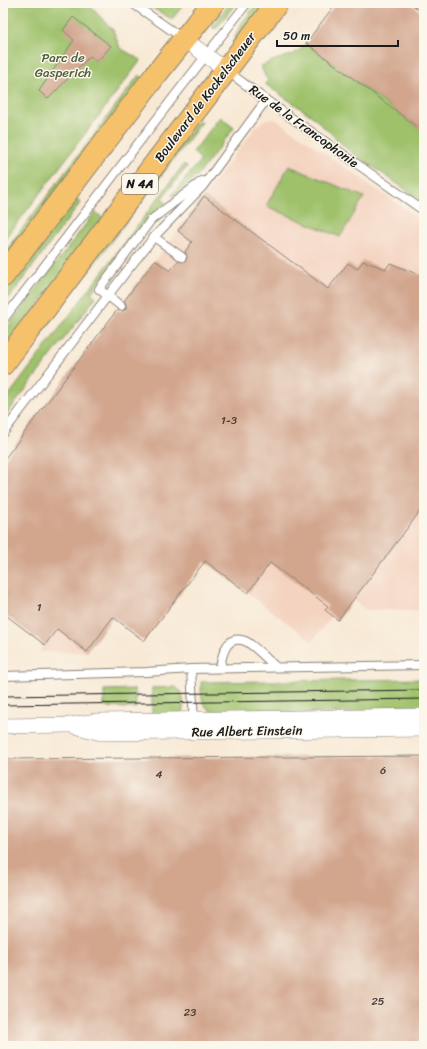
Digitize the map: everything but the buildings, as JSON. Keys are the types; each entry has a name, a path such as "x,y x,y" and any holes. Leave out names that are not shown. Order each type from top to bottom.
{"main road":[{"path":"3,276 213,3"},
{"name":"Boulevard de Kockelscheuer","path":"3,364 277,3"}],"street":[{"name":"Rue de la Francophonie","path":"184,39 226,70"},
{"name":"Rue Albert Einstein","path":"3,726 70,725 101,733 194,726 424,716"},
{"name":"Rue Albert Einstein","path":"194,726 424,729"}],"lane":[{"path":"132,3 184,39"},
{"name":"Boulevard de Kockelscheuer","path":"3,320 247,3"},
{"name":"Rue de la Francophonie","path":"226,70 266,100 424,211"},
{"path":"3,433 154,237 203,186 266,100"},
{"path":"121,306 99,289 151,220 212,173"},
{"path":"154,237 182,257"},
{"path":"220,668 221,656 227,645 231,641 238,640 244,640 250,643 276,667"},
{"path":"3,676 220,668 424,665"},
{"path":"191,669 194,726"}],"shaded area":[{"path":"267,119 277,120 424,222 424,610 366,610 353,600 338,620 332,616 312,641 205,561 144,641 113,617 87,652 39,652 44,645 3,613 3,461 256,127"}],"green space":[{"name":"Parc de Gasperich","path":"3,3 87,3 113,30 120,48 141,60 3,242"},
{"path":"148,3 185,3 172,19 147,5"},
{"path":"230,3 236,3 217,28 213,28 212,26"},
{"path":"257,3 268,3 235,44 233,41 239,27"},
{"path":"306,43 424,132 424,202 347,149 312,116 265,84 268,80 261,66 299,51"},
{"path":"139,75 143,78 3,262 3,254"},
{"path":"220,117 234,128 198,175 174,197 172,195 201,160 193,152"},
{"path":"199,120 202,122 3,384 3,377"},
{"path":"184,164 187,167 162,198 166,203 149,217 91,293 96,297 3,419 3,403"},
{"path":"289,166 364,197 340,237 266,206"},
{"path":"73,196 81,202 3,306 3,288"},
{"path":"95,212 104,219 3,351 3,333"},
{"path":"424,679 424,712 217,714 205,705 201,693 201,682"},
{"path":"175,687 182,693 183,696 183,707 181,714 152,715 152,688"},
{"path":"135,689 136,708 104,707 104,690"}],"tram line":[{"path":"3,696 424,690"},
{"path":"3,705 424,699"}]}
